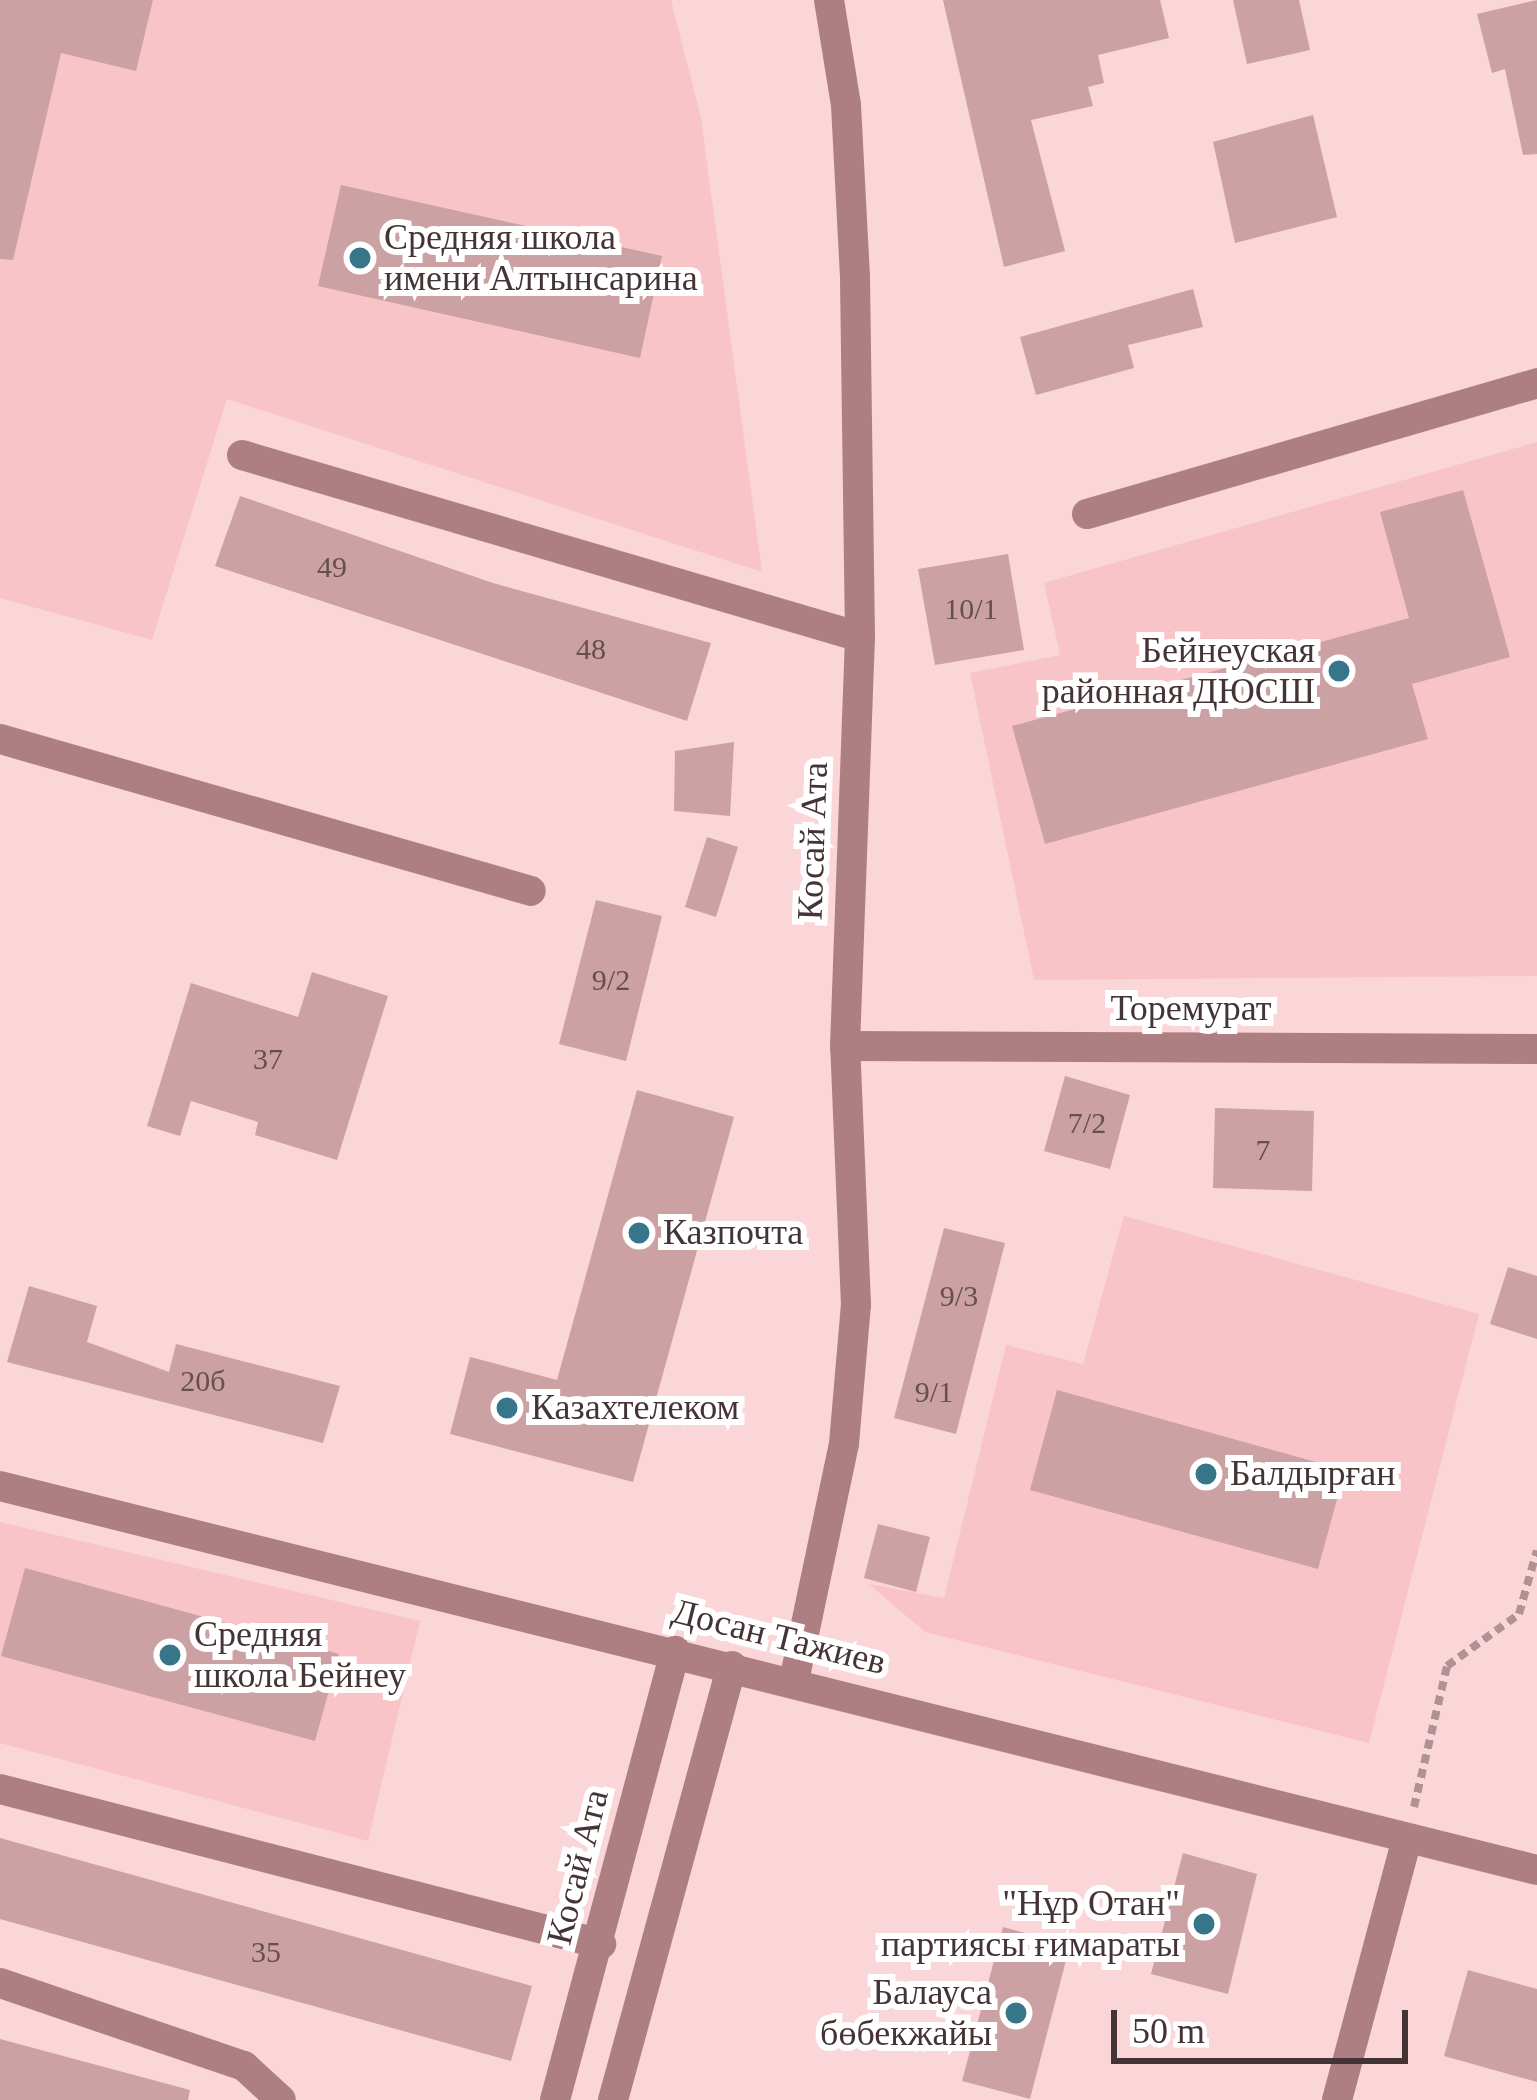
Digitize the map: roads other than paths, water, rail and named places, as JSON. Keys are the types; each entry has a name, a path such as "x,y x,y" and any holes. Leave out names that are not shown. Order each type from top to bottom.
{"street":[{"name":"Косай Ата","path":"794,1681 844,1444 856,1305 845,1046 860,638 853,234 829,0"},
{"path":"1087,514 1537,383"},
{"path":"242,455 860,638"},
{"path":"0,739 531,891"},
{"name":"Торемурат","path":"845,1046 1537,1049"},
{"name":"Досан Тажиев","path":"0,1486 1537,1870"},
{"name":"Косай Ата","path":"555,2100 601,1944 674,1652"},
{"path":"613,2100 732,1666"},
{"path":"0,1789 601,1944"},
{"path":"1337,2100 1407,1838"},
{"path":"0,1983 244,2066 281,2100"}],"place":[{"name":"Средняя школа имени Алтынсарина","path":"360,258"},
{"name":"Бейнеуская районная ДЮСШ","path":"1339,671"},
{"name":"Казпочта","path":"639,1233"},
{"name":"Казахтелеком","path":"507,1408"},
{"name":"Балдырған","path":"1206,1474"},
{"name":"Средняя школа Бейнеу","path":"170,1655"},
{"name":"\"Нұр Отан\" партиясы ғимараты","path":"1204,1924"},
{"name":"Балауса бөбекжайы","path":"1016,2013"}]}
